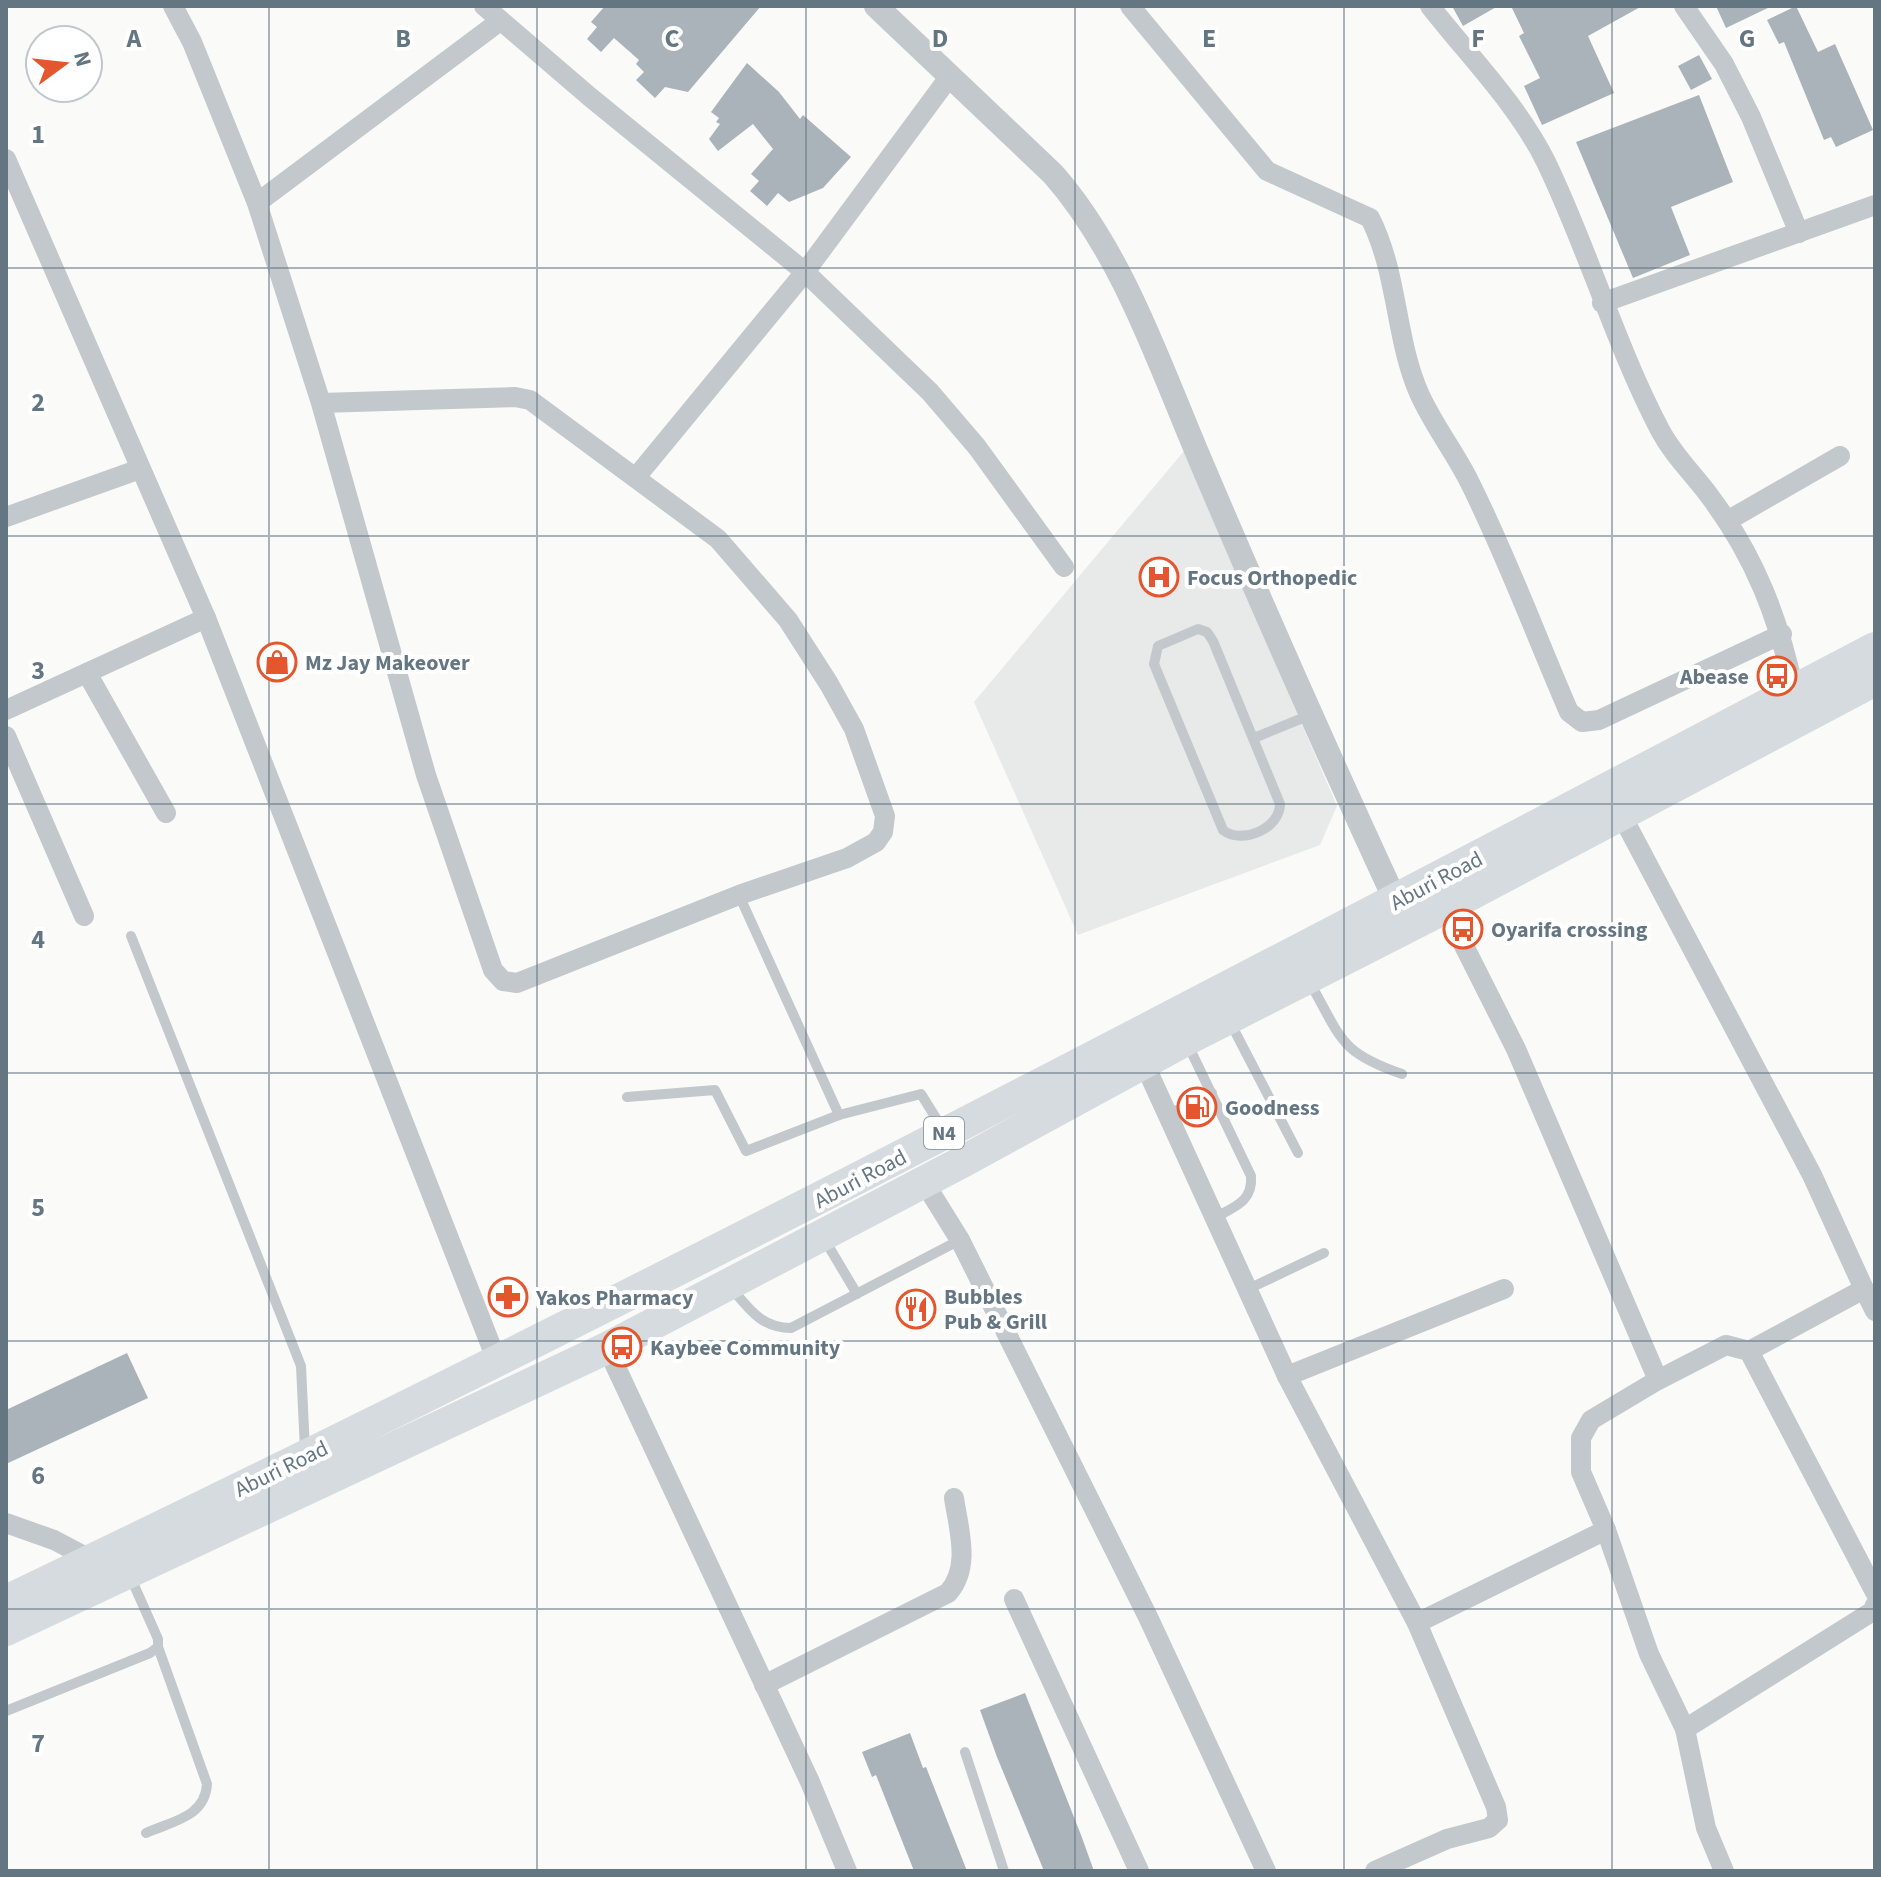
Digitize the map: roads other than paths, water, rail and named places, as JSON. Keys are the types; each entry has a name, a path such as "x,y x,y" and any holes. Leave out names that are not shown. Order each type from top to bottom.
{"highway":[{"name":"Aburi Road","path":"6,1601 705,1258 1396,902 1875,648"},
{"name":"Aburi Road","path":"6,1630 607,1348 822,1237 1186,1040 1445,908 1875,680"},
{"path":"945,1132 962,1162"}],"street":[{"path":"173,6 192,42 257,203 321,403 426,775 493,970 503,981 517,983 739,895 857,853 876,842 883,832 885,816 854,729 788,620 718,539 637,476 530,400 515,397 321,403"},
{"path":"484,6 805,272 930,392 977,447 1064,567"},
{"path":"876,6 1078,202 1133,305 1310,715 1396,902"},
{"path":"1130,6 1267,171 1370,218 1385,258 1410,370 1419,394 1471,484 1569,712 1582,722 1599,720 1782,634"},
{"path":"1430,6 1519,119 1545,161 1602,303 1677,461 1727,521 1763,583 1782,634 1794,691"},
{"path":"1684,6 1724,64 1751,117 1799,233"},
{"path":"257,203 500,21"},
{"path":"637,476 805,272 950,76"},
{"path":"6,159 206,618 497,1361"},
{"path":"1602,303 1875,205"},
{"path":"1727,521 1840,456"},
{"path":"6,517 140,469"},
{"path":"6,710 206,618"},
{"path":"87,673 166,813"},
{"path":"6,736 84,916"},
{"path":"1621,814 1812,1175 1875,1311"},
{"path":"1445,908 1516,1049 1658,1380"},
{"path":"1144,1063 1287,1376 1417,1623 1491,1792 1498,1820 1489,1828 1447,1839 1375,1871"},
{"path":"924,1182 960,1240 1148,1617 1266,1871"},
{"path":"1287,1376 1504,1289"},
{"path":"1724,1871 1706,1828 1685,1729 1649,1654 1606,1530 1581,1472 1581,1438 1591,1420 1658,1380 1726,1345 1749,1351 1864,1289"},
{"path":"607,1348 847,1871"},
{"path":"1749,1351 1875,1592"},
{"path":"764,1685 948,1593 959,1580 963,1564 954,1498"},
{"path":"6,1523 54,1540 92,1560"},
{"path":"1417,1623 1606,1530"},
{"path":"1014,1599 1139,1871"},
{"path":"1685,1729 1873,1611 1875,1605"}],"lane":[{"path":"1198,629 1207,632 1254,738 1280,804 1280,815 1275,823 1240,837 1231,836 1223,830 1154,664 1158,646 1198,629"},
{"path":"1254,738 1310,715"},
{"path":"739,895 839,1115"},
{"path":"131,936 301,1366 305,1456"},
{"path":"1307,978 1347,1048 1363,1060 1402,1074"},
{"path":"1228,1018 1298,1153"},
{"path":"1186,1040 1251,1176 1252,1190 1246,1200 1214,1218"},
{"path":"627,1097 715,1090 746,1151 839,1115 921,1094 945,1132"},
{"path":"1167,1115 1212,1093"},
{"path":"822,1237 857,1294"},
{"path":"728,1285 756,1318 773,1328 791,1328 960,1240"},
{"path":"1246,1290 1324,1253"},
{"path":"128,1572 158,1639 158,1647 207,1784 206,1799 200,1809 146,1833"},
{"path":"6,1711 150,1653 158,1647"},
{"path":"965,1752 1004,1871"}],"place":[{"name":"Focus Orthopedic","path":"1159,577"},
{"name":"Mz Jay Makeover","path":"277,662"},
{"name":"Abease","path":"1777,676"},
{"name":"Oyarifa crossing","path":"1463,929"},
{"name":"Goodness","path":"1197,1107"},
{"name":"Yakos Pharmacy","path":"508,1297"},
{"name":"Bubbles Pub & Grill","path":"916,1309"},
{"name":"Kaybee Community","path":"622,1347"}]}
